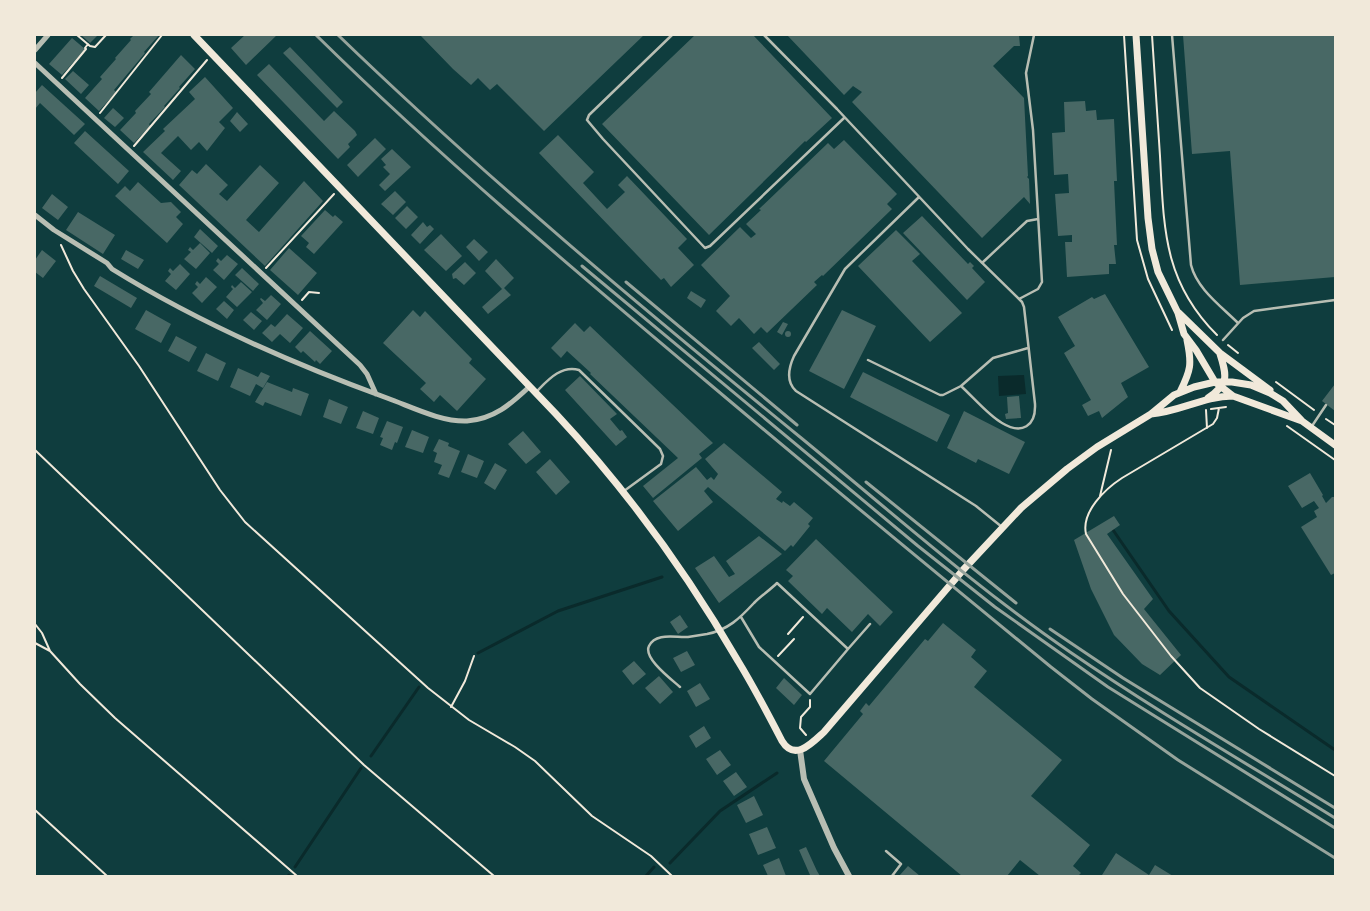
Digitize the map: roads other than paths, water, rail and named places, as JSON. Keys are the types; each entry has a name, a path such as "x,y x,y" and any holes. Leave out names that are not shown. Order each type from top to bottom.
{"main road":[{"path":"194,35 583,444 623,492 720,630 785,745 791,749 800,750 812,743 829,726 935,602 1028,502 1114,435 1151,414 1180,392 1215,382 1223,385 1251,385 1286,403 1302,421"},
{"path":"1136,35 1150,241 1160,278 1178,313 1182,331 1215,382"},
{"path":"1178,313 1220,353 1263,384 1275,396"},
{"path":"1180,392 1191,364 1187,340"},
{"path":"1204,400 1223,385 1225,368 1220,353"},
{"path":"1223,385 1233,396"},
{"path":"1151,414 1167,413 1204,400 1233,396 1302,421 1335,445"}],"street":[{"path":"35,50 48,35"},
{"path":"35,63 363,368 376,394"},
{"path":"35,215 107,262 112,269 186,312 248,343 294,363 376,394 450,419 469,420 496,413 510,404 529,387"},
{"path":"800,750 804,779 834,848 849,876"}],"lane":[{"path":"672,35 595,109 587,120 705,248 710,246 844,117"},
{"path":"764,35 982,263 1019,299 1024,307 1036,407 1034,419 1026,427 1018,428 1003,424 961,386"},
{"path":"1019,299 1036,290 1041,284 1030,98 1026,73 1034,35"},
{"path":"1172,35 1191,265 1202,286 1238,323"},
{"path":"919,197 845,269 794,356 789,379 794,389 976,506 1003,528"},
{"path":"982,263 1027,221 1038,219"},
{"path":"1222,340 1248,314 1258,310 1335,300"},
{"path":"868,360 941,395 961,386 993,358 1028,348"},
{"path":"536,393 555,374 573,369 579,370 660,449 664,456 661,464 623,492"},
{"path":"1311,427 1326,405"},
{"path":"680,687 649,657 648,650 650,644 662,637 686,637 720,630 741,617 755,602 777,584 848,649"},
{"path":"741,617 758,645 810,694 870,624"},
{"path":"886,851 901,864 892,876"}],"water":[{"path":"1024,375 1026,394 999,396 998,376"}],"waterway":[{"path":"1113,530 1169,611 1229,677 1335,750"},
{"path":"478,653 558,611 662,577"},
{"path":"371,756 419,687"},
{"path":"295,867 361,768"},
{"path":"670,863 720,811 777,773"},
{"path":"646,876 654,867"}],"railway":[{"path":"316,35 459,169 557,254 792,453 1051,667 1092,699 1178,760 1335,858"},
{"path":"338,35 450,140 565,241 966,575 1102,674 1335,818"},
{"path":"582,266 918,546 995,607 1108,687 1335,828"},
{"path":"626,282 797,425"},
{"path":"866,482 1016,603"},
{"path":"1050,629 1123,678 1335,808"}]}
